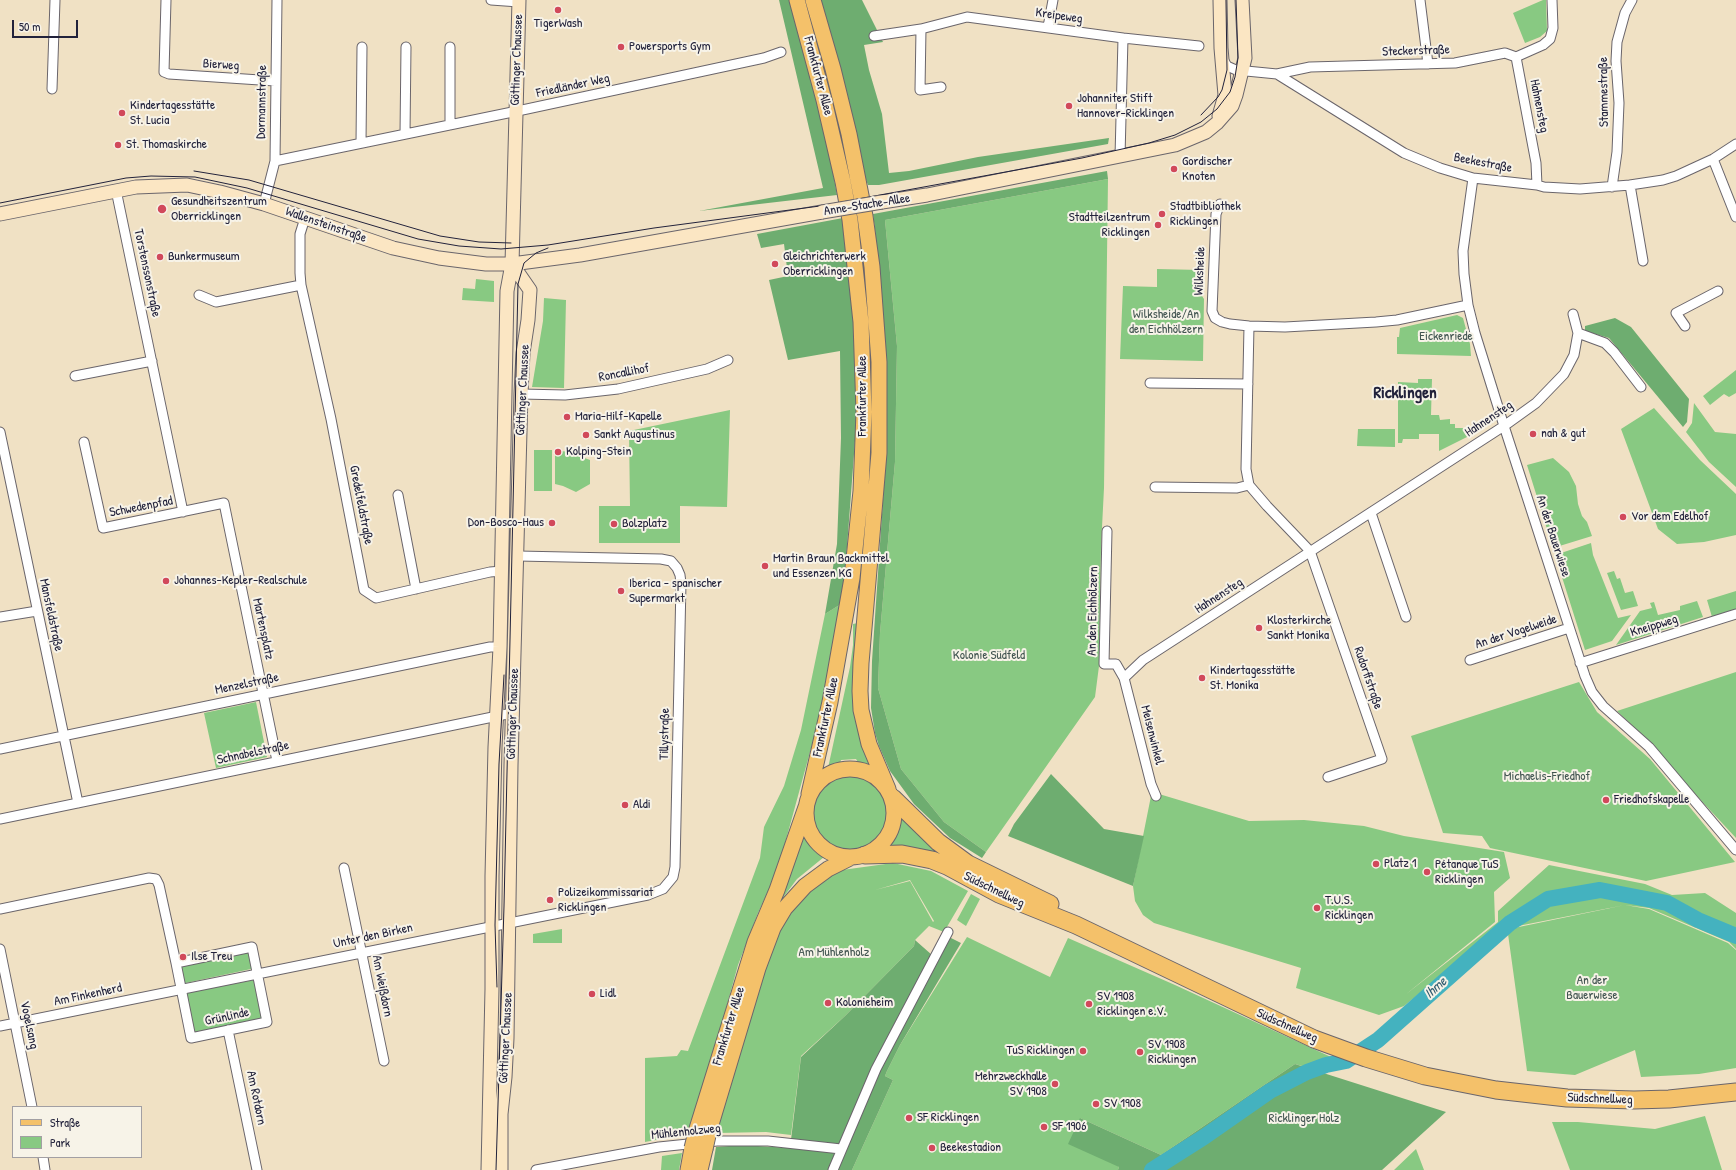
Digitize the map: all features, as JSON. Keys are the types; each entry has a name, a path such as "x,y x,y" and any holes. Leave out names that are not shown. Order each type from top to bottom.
{"highway":[{"name":"Südschnellweg","path":"890,794 965,869"},
{"name":"Südschnellweg","path":"859,856 886,853 916,856 965,869 1002,888 1262,1004 1334,1042 1425,1076 1496,1090 1567,1098 1634,1100 1669,1099 1736,1092"},
{"name":"Südschnellweg","path":"1368,1054 1413,1062 1497,1081 1567,1089 1660,1089 1736,1082"}],"main road":[{"name":"Frankfurter Allee","path":"703,1132 755,942 778,890 808,801 830,702 852,578 861,491 864,398 861,322 856,269 843,182 824,100 797,0"},
{"name":"Frankfurter Allee","path":"813,0 849,134 865,216 872,268 879,362 879,453 861,663 860,691 861,710 869,744 890,794"},
{"path":"859,769 880,780 890,794 894,821 884,842 875,850 859,856 840,856 827,852 817,843 810,833 806,820 808,801 816,784 825,776 835,771 859,769"},
{"name":"Frankfurter Allee","path":"703,1132 758,968 773,928 786,908 805,886 828,869 859,856"},
{"path":"688,1170 698,1149 703,1132"},
{"path":"698,1149 700,1170"}],"street":[{"path":"52,89 55,0"},
{"name":"Bierweg","path":"166,0 164,72 169,74 275,81"},
{"name":"Dormannstraße","path":"264,204 275,161 277,0"},
{"path":"491,0 519,1"},
{"path":"1048,27 1052,0"},
{"path":"1217,123 1224,101 1220,0"},
{"name":"Anne-Stache-Allee","path":"512,264 580,255 882,202 1120,157 1175,145 1206,132 1217,123 1232,106 1243,64 1242,0"},
{"path":"1420,0 1428,64"},
{"path":"1516,57 1543,45 1550,39 1552,28 1552,0"},
{"name":"Stammestraße","path":"1612,186 1617,152 1619,108 1616,61 1617,42 1625,13 1632,0"},
{"name":"Göttinger Chaussee","path":"488,1170 507,291 512,264 519,1"},
{"name":"Kreipeweg","path":"874,36 921,29 967,17 1123,38 1199,46"},
{"path":"921,29 920,90 940,87"},
{"path":"1120,157 1123,38"},
{"path":"361,143 362,47"},
{"path":"405,134 406,47"},
{"path":"450,47 450,125"},
{"name":"Friedländer Weg","path":"275,161 764,58 780,52"},
{"name":"Steckerstraße","path":"1277,74 1310,67 1455,64 1505,53 1516,57"},
{"name":"Hahnensteg","path":"1516,57 1536,163 1537,185"},
{"name":"Beekestraße","path":"1222,58 1227,66 1236,70 1243,64 1277,74 1404,153 1440,168 1473,178 1544,187 1580,189 1630,185 1662,180 1676,176 1713,159 1736,144"},
{"path":"1224,92 1243,64"},
{"path":"1713,159 1736,217"},
{"name":"An der Bauerwiese","path":"1473,178 1463,251 1468,305 1475,333 1504,426 1580,663 1592,692 1603,706 1649,747 1736,850"},
{"name":"Wallensteinstraße","path":"0,214 116,190 152,185 187,185 264,204 394,248 439,258 486,264 512,264"},
{"path":"1630,185 1643,261"},
{"name":"Torstenssonstraße","path":"116,190 183,512"},
{"name":"Wilksheide","path":"1220,204 1216,214 1215,224 1212,311 1215,318 1222,322 1249,326"},
{"name":"Gredelfeldstraße","path":"306,218 300,234 301,285 331,419 364,590 376,598 490,572 502,571"},
{"name":"Göttinger Chaussee","path":"501,1170 502,1114 507,1038 512,713 518,556 521,394 530,290 512,264"},
{"path":"199,294 216,302 301,285"},
{"path":"1685,326 1676,313 1718,291"},
{"path":"1310,551 1249,485 1246,468 1249,326 1285,327 1397,320 1468,305"},
{"name":"Hahnensteg","path":"1124,678 1143,660 1371,513 1504,426 1536,403 1564,374 1574,355 1578,333 1573,314"},
{"path":"1578,333 1605,343 1614,352 1641,387"},
{"name":"Roncallihof","path":"521,394 565,395 618,389 707,369 728,360"},
{"path":"75,376 152,361"},
{"path":"1150,383 1248,384"},
{"name":"Mansfeldstraße","path":"0,432 78,804"},
{"name":"Schwedenpfad","path":"84,442 103,528 224,503"},
{"path":"1155,487 1237,488 1249,485"},
{"path":"398,495 416,589"},
{"name":"Martensplatz","path":"224,503 277,761"},
{"path":"1371,513 1406,617"},
{"name":"An den Eichhölzern","path":"1107,531 1104,664 1116,664 1124,678"},
{"name":"Rudorffstraße","path":"1310,551 1382,759 1328,777"},
{"name":"Tillystraße","path":"493,925 656,892 663,889 673,877 675,867 681,583 677,568 671,562 661,559 518,556"},
{"path":"0,617 37,611"},
{"name":"Kneippweg","path":"1580,663 1736,614"},
{"name":"An der Vogelweide","path":"1470,660 1569,628"},
{"name":"Menzelstraße","path":"0,749 490,647 500,647"},
{"name":"Meisenwinkel","path":"1124,678 1151,784 1156,796"},
{"name":"Schnabelstraße","path":"0,819 512,713"},
{"name":"Am Weißdorn","path":"344,868 384,1061"},
{"name":"Grünlinde","path":"0,909 149,878 156,879 159,885 191,1038 267,1022 252,948 176,963"},
{"name":"Unter den Birken","path":"257,973 493,925"},
{"path":"833,1170 876,1069 948,932"},
{"name":"Vogelsang","path":"0,949 32,1106"},
{"path":"181,989 257,973"},
{"name":"Am Finkenherd","path":"0,1026 181,989"},
{"name":"Am Rotdorn","path":"228,1030 257,1170"},
{"name":"Mühlenholzweg","path":"536,1170 659,1147 710,1141 768,1141 841,1149"},
{"path":"43,1158 45,1170"}],"green space":[{"path":"779,0 791,0 827,139 837,195 699,211 823,188"},
{"path":"821,0 862,0 883,42 864,45 869,70 882,114 889,173 909,171 978,157 1109,138 1108,144 879,185 868,185 840,66"},
{"path":"1546,0 1547,31 1540,37 1525,43 1513,13"},
{"path":"1107,171 1108,179 885,220 897,346 895,462 880,633 878,688 901,769 944,822 986,852 982,858 950,838 914,804 890,771 875,733 871,708 872,661 886,456 887,413 873,214"},
{"name":"Kolonie Südfeld","path":"1108,179 1104,488 1101,547 1099,666 1095,697 986,852 944,822 901,769 878,688 880,633 895,462 897,346 885,220"},
{"path":"843,218 855,319 858,401 847,547 841,604 825,614 837,544 841,438 840,351 788,360 769,280 788,276 784,244 761,248 757,234"},
{"name":"Wilksheide/An den Eichhölzern","path":"1157,269 1201,270 1200,293 1204,299 1203,361 1120,359 1123,286 1157,287"},
{"path":"476,279 494,281 494,302 462,300 463,288 475,289"},
{"path":"544,298 566,300 564,388 532,387 543,321"},
{"name":"Eickenriede","path":"1457,315 1463,318 1470,344 1471,356 1397,354 1397,337 1399,337 1400,328"},
{"path":"1615,318 1631,327 1689,399 1687,422 1683,427 1609,338 1585,331 1585,326"},
{"path":"1736,370 1736,393 1729,397 1724,394 1710,405 1703,396"},
{"path":"1418,379 1432,379 1431,415 1439,415 1440,420 1450,419 1450,424 1455,424 1455,428 1467,428 1467,437 1439,451 1439,434 1419,434 1419,439 1403,439 1402,443 1398,443 1398,382 1418,383"},
{"path":"1694,403 1715,432 1736,434 1736,487 1709,462 1686,432 1692,423"},
{"path":"1654,408 1700,460 1736,494 1736,535 1704,542 1677,544 1658,529 1621,429"},
{"path":"730,410 727,507 680,506 680,543 599,543 599,506 630,506 629,431"},
{"path":"1358,429 1395,429 1395,447 1357,446"},
{"path":"534,450 552,450 552,491 534,491"},
{"path":"555,451 582,452 582,457 590,460 590,484 576,492 555,484"},
{"path":"1553,458 1569,472 1576,486 1578,504 1592,536 1553,548 1527,465"},
{"path":"1591,543 1593,555 1618,618 1631,615 1612,641 1585,650 1555,555"},
{"path":"1614,571 1617,579 1620,578 1625,593 1633,591 1638,606 1621,610 1607,573"},
{"path":"1736,591 1736,610 1712,617 1707,600"},
{"path":"1697,601 1703,617 1616,645 1640,611 1652,608 1650,603 1654,602 1658,615 1680,610 1680,606"},
{"path":"841,604 819,719 778,869 758,913 738,965 714,1052 687,1134 645,1142 645,1058 677,1056 681,1050 688,1051 760,858 764,827 784,786 801,730 825,614"},
{"path":"858,623 873,770 859,764 856,759 841,760 839,766 829,769 850,667 853,645 853,624"},
{"path":"1736,672 1736,838 1695,794 1653,745 1617,711"},
{"name":"Michaelis-Friedhof","path":"1579,682 1597,712 1650,759 1735,862 1646,881 1490,848 1482,836 1443,833 1411,736"},
{"path":"256,702 267,757 216,768 204,713"},
{"path":"1051,774 1104,829 1144,836 1133,886 1008,836 1014,824"},
{"path":"851,776 866,779 878,787 886,799 889,814 886,829 878,841 866,849 851,852 836,849 824,841 816,829 813,814 816,799 824,787 836,779"},
{"name":"T.U.S. Ricklingen","path":"1159,794 1249,821 1304,820 1364,826 1404,836 1504,852 1510,878 1494,892 1495,922 1405,995 1498,922 1498,911 1549,865 1645,884 1672,895 1705,893 1736,913 1736,933 1700,918 1667,901 1600,888 1547,897 1502,926 1404,1006 1379,1015 1296,988 1301,968 1154,923 1143,915 1135,901 1133,886 1151,796"},
{"path":"901,816 950,861 887,846 894,839 898,830"},
{"path":"802,828 809,842 824,857 797,879 779,903"},
{"name":"Am Mühlenholz","path":"893,863 931,871 968,891 944,932 929,926 915,940 914,946 846,1015 801,1056 791,1135 766,1132 717,1133 731,1079 769,957 780,931 798,902 819,881 842,870","holes":["910,880 934,921 933,922 910,881 875,890"]},
{"path":"1600,891 1667,905 1697,922 1736,937 1736,949 1729,942 1649,908 1625,905 1513,927 1508,933 1505,929 1549,901"},
{"path":"971,894 980,899 966,926 957,920"},
{"name":"An der Bauerwiese","path":"1625,905 1649,909 1728,943 1736,950 1736,1068 1699,1074 1641,1077 1635,1050 1575,1075 1527,1071 1508,934 1514,928"},
{"path":"562,929 562,943 533,943 533,934"},
{"path":"947,936 961,943 900,1045 887,1071 885,1076 893,1080 852,1170 712,1170 716,1147 742,1145 790,1148 801,1057 846,1015 914,946 915,940 932,955"},
{"name":"TuS Ricklingen","path":"967,937 1050,977 1068,938 1175,985 1331,1057 1312,1069 1295,1064 1161,1155 1080,1118 1119,1167 1118,1170 852,1170 893,1080 885,1076 887,1071 900,1045"},
{"path":"251,949 251,969 181,984 177,964"},
{"path":"254,980 262,1021 194,1036 185,993"},
{"name":"Ricklinger Holz","path":"1295,1064 1446,1112 1382,1170 1118,1170 1119,1167 1068,1144 1080,1118 1161,1155"},
{"path":"1705,1116 1722,1170 1570,1170 1552,1122 1578,1122 1655,1129"},
{"path":"1416,1149 1424,1170 1394,1170"},
{"path":"682,1153 679,1170 661,1170 662,1156"}],"waterway":[{"name":"Ihme","path":"1152,1170 1204,1137 1270,1091 1307,1072 1326,1065 1346,1061 1378,1040 1510,923 1548,899 1600,890 1667,903 1698,920 1736,936"}],"tram line":[{"path":"1201,115 1218,97 1222,90 1227,70 1226,0"},
{"path":"0,203 126,178 151,176 195,177 247,188 418,239 459,246 501,249 548,245 654,228 820,206 1082,158 1149,143 1175,135 1201,122 1217,109 1230,92 1235,77 1238,58 1236,0"},
{"path":"194,171 249,180 440,236 479,242 511,243"},
{"path":"496,1170 504,906 518,284 524,263 536,253 548,248"},
{"path":"497,987 495,925 499,764 504,675"}],"place":[{"name":"TigerWash","path":"558,10"},
{"name":"Powersports Gym","path":"621,47"},
{"name":"Johanniter Stift Hannover-Ricklingen","path":"1069,106"},
{"name":"Kindertagesstätte St. Lucia","path":"122,113"},
{"name":"St. Thomaskirche","path":"118,145"},
{"name":"Gordischer Knoten","path":"1174,169"},
{"name":"Gesundheitszentrum Oberricklingen","path":"162,209"},
{"name":"Stadtbibliothek Ricklingen","path":"1162,214"},
{"name":"Stadtteilzentrum Ricklingen","path":"1158,225"},
{"name":"Bunkermuseum","path":"160,257"},
{"name":"Gleichrichterwerk Oberricklingen","path":"775,264"},
{"name":"Maria-Hilf-Kapelle","path":"567,417"},
{"name":"nah & gut","path":"1533,434"},
{"name":"Sankt Augustinus","path":"586,435"},
{"name":"Kolping-Stein","path":"558,452"},
{"name":"Vor dem Edelhof","path":"1623,517"},
{"name":"Don-Bosco-Haus","path":"552,523"},
{"name":"Bolzplatz","path":"614,524"},
{"name":"Martin Braun Backmittel und Essenzen KG","path":"765,566"},
{"name":"Johannes-Kepler-Realschule","path":"166,581"},
{"name":"Iberica - spanischer Supermarkt","path":"621,591"},
{"name":"Klosterkirche Sankt Monika","path":"1259,628"},
{"name":"Kindertagesstätte St. Monika","path":"1202,678"},
{"name":"Friedhofskapelle","path":"1606,800"},
{"name":"Aldi","path":"625,805"},
{"name":"Platz 1","path":"1376,864"},
{"name":"Pétanque TuS Ricklingen","path":"1427,872"},
{"name":"Polizeikommissariat Ricklingen","path":"550,900"},
{"name":"T.U.S. Ricklingen","path":"1317,908"},
{"name":"Ilse Treu","path":"183,957"},
{"name":"Lidl","path":"592,994"},
{"name":"Kolonieheim","path":"828,1003"},
{"name":"SV 1908 Ricklingen e.V.","path":"1089,1004"},
{"name":"TuS Ricklingen","path":"1083,1051"},
{"name":"SV 1908 Ricklingen","path":"1140,1052"},
{"name":"Mehrzweckhalle SV 1908","path":"1055,1084"},
{"name":"SV 1908","path":"1096,1104"},
{"name":"SF Ricklingen","path":"909,1118"},
{"name":"SF 1906","path":"1044,1127"},
{"name":"Beekestadion","path":"932,1148"}],"district":[{"name":"Ricklingen","path":"1405,393"}]}
